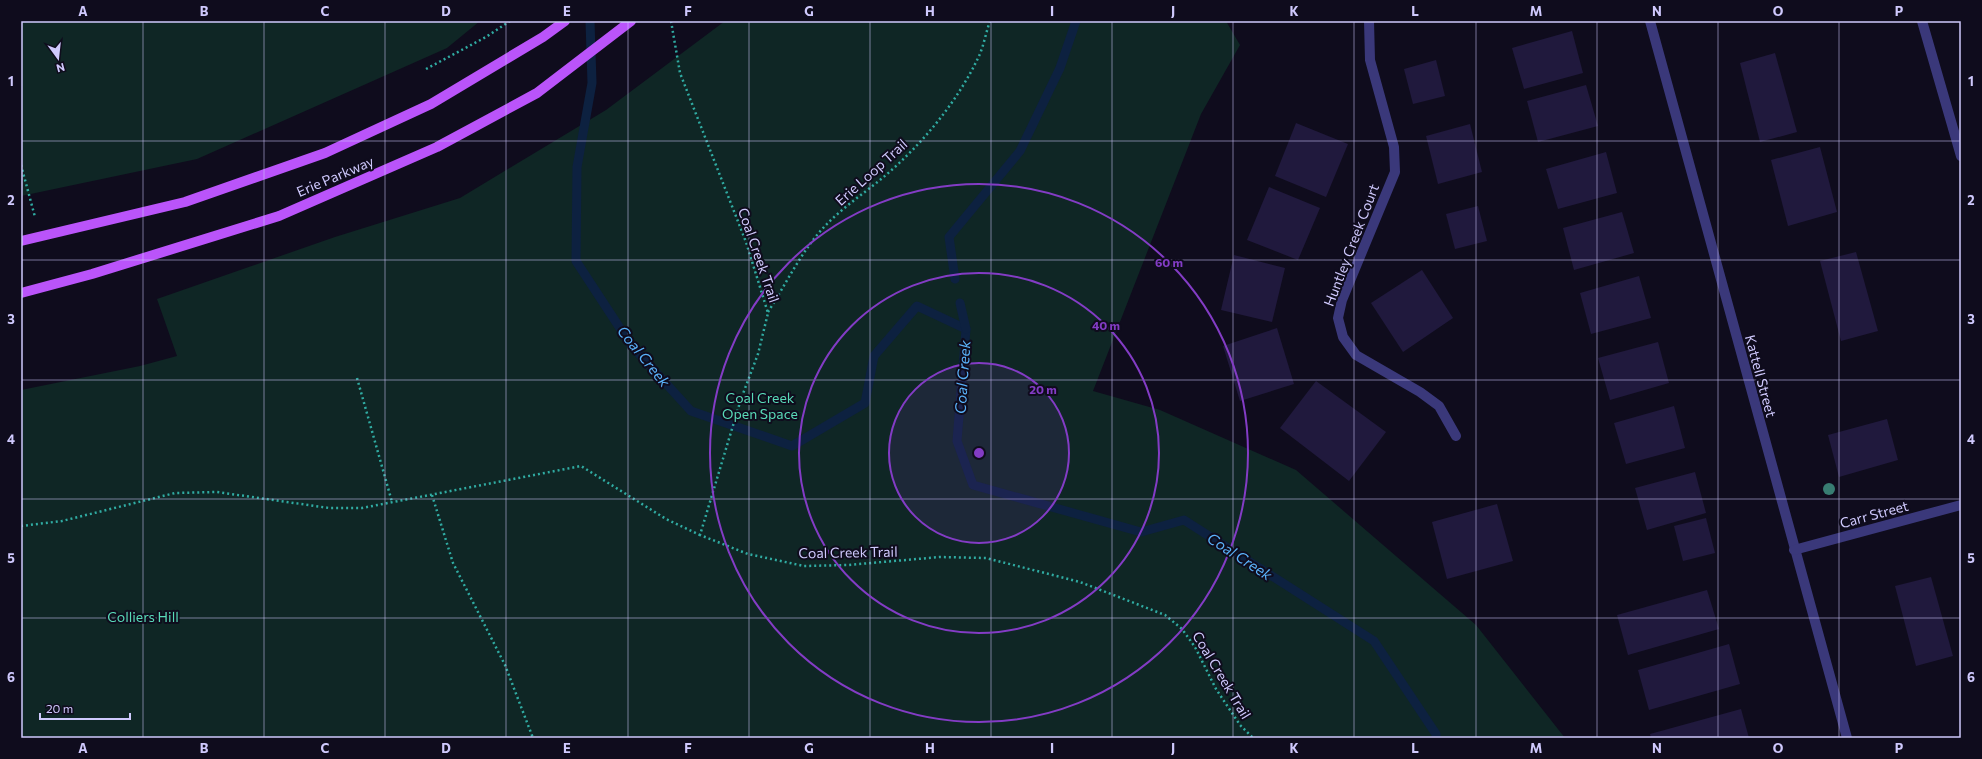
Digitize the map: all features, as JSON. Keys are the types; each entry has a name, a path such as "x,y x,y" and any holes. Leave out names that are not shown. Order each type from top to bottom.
{"main road":[{"name":"Erie Parkway","path":"21,241 185,202 325,153 431,104 543,37 565,21"},
{"name":"Erie Parkway","path":"21,293 92,274 279,216 437,147 537,93 631,21"}],"street":[{"name":"Huntley Creek Court","path":"1369,21 1370,60 1394,147 1395,172 1342,300 1338,318 1343,337 1356,355 1420,392 1439,406 1456,436"},
{"name":"Kattell Street","path":"1650,21 1794,550 1847,738"},
{"path":"1922,21 1961,156"},
{"name":"Carr Street","path":"1794,550 1961,505"}],"path":[{"path":"426,69 486,37 510,21"},
{"name":"Coal Creek Trail","path":"672,21 680,74 746,242 768,313 758,354 741,399 700,535 748,554 804,566 848,565 940,557 986,558 1080,582 1165,615 1182,629 1195,647 1216,689 1240,725 1253,738"},
{"name":"Erie Loop Trail","path":"768,313 804,254 825,226 887,174 919,142 953,102 979,55 990,21"},
{"path":"21,165 40,237"},
{"path":"357,378 392,502"},
{"path":"21,526 62,521 175,493 217,492 329,508 362,508 581,466 666,519 700,535"},
{"path":"432,495 453,563 505,666 533,738"}],"green space":[{"path":"21,21 480,21 447,48 197,159 21,196"},
{"name":"Coal Creek Open Space","path":"725,21 1226,21 1240,45 1201,114 1093,391 1160,410 1296,470 1476,625 1565,738 21,738 21,390 140,366 177,356 157,299 335,237 460,198 606,110"}],"building":[{"path":"1572,31 1583,73 1524,89 1512,48"},
{"path":"1775,53 1797,132 1760,142 1740,63"},
{"path":"1436,60 1445,96 1413,104 1404,69"},
{"path":"1586,85 1598,126 1538,142 1527,101"},
{"path":"1296,123 1348,144 1326,197 1275,176"},
{"path":"1470,124 1482,172 1438,184 1426,136"},
{"path":"1820,147 1837,212 1788,226 1771,160"},
{"path":"1606,152 1617,193 1558,209 1546,169"},
{"path":"1269,187 1320,208 1298,260 1247,240"},
{"path":"1478,206 1487,241 1455,249 1446,214"},
{"path":"1622,212 1634,253 1574,270 1563,228"},
{"path":"1856,252 1878,331 1841,341 1820,261"},
{"path":"1234,255 1285,268 1272,322 1221,310"},
{"path":"1422,270 1453,318 1403,352 1371,303"},
{"path":"1639,276 1651,318 1591,334 1580,293"},
{"path":"1277,328 1294,384 1240,401 1223,346"},
{"path":"1658,342 1669,383 1610,400 1598,358"},
{"path":"1316,381 1386,432 1349,481 1280,428"},
{"path":"1674,406 1685,448 1626,464 1614,423"},
{"path":"1887,419 1898,460 1839,477 1828,435"},
{"path":"1695,472 1706,513 1647,530 1635,488"},
{"path":"1497,504 1513,561 1447,579 1432,522"},
{"path":"1706,518 1715,553 1683,561 1674,526"},
{"path":"1931,577 1953,656 1916,666 1895,586"},
{"path":"1707,590 1719,629 1628,655 1617,615"},
{"path":"1729,644 1740,684 1649,710 1638,670"},
{"path":"1741,709 1749,738 1651,738 1650,734"}],"waterway":[{"name":"Coal Creek","path":"590,21 592,83 577,167 576,261 631,345 691,411 792,446 865,403 874,356 917,306 966,329 957,441 973,485 1141,532 1184,520 1374,641 1436,734 1436,738"},
{"path":"955,279 949,237 1020,151 1060,68 1076,21"},
{"path":"960,303 966,329"}],"park label":[{"name":"Colliers Hill","path":"143,616"}]}
